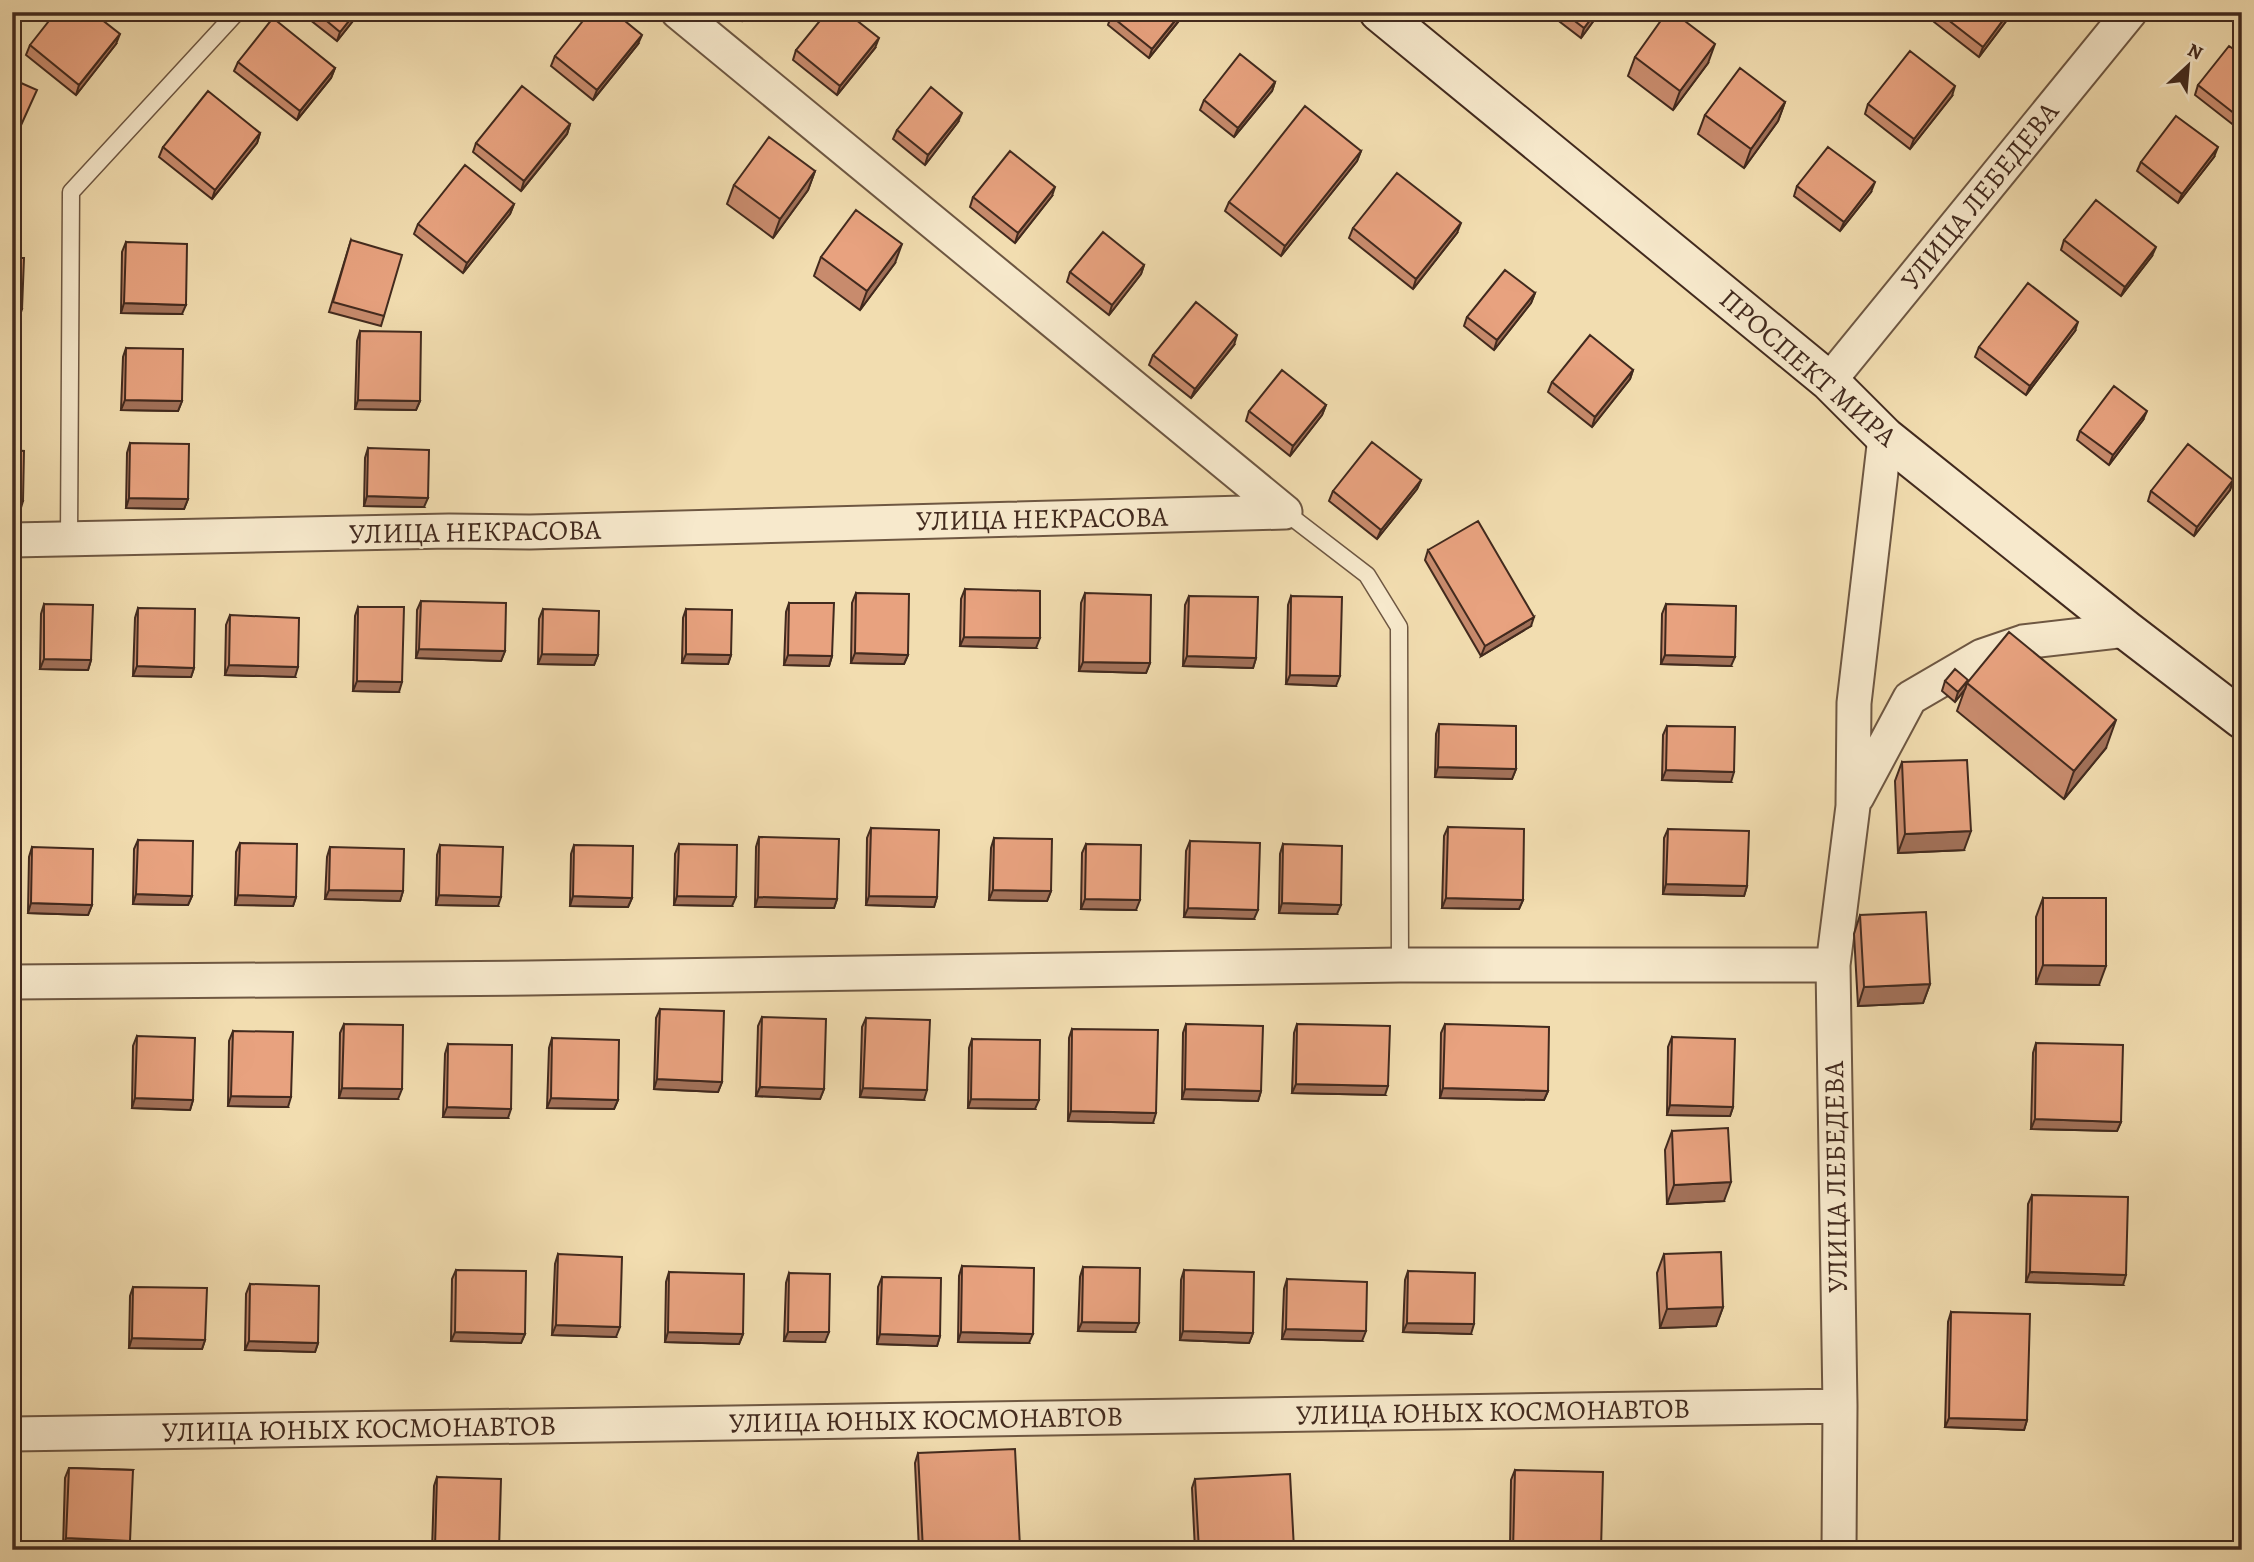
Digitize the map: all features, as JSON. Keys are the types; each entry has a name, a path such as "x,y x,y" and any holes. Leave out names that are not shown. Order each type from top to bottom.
{"main road":[{"name":"ПРОСПЕКТ МИРА","path":"1379,12 1829,381 1885,437 2242,719"}],"street":[{"path":"678,12 1285,512"},
{"name":"УЛИЦА ЛЕБЕДЕВА","path":"1829,381 2130,12"},
{"name":"УЛИЦА ЛЕБЕДЕВА","path":"1839,1550 1840,1406 1833,965 1853,806 1854,703 1885,437"},
{"name":"УЛИЦА НЕКРАСОВА","path":"12,540 530,532 1285,512"},
{"name":"УЛИЦА ЛЕБЕДЕВА","path":"1853,806 1910,698 1982,656 2023,642 2126,629"},
{"path":"12,982 501,979 1400,965 1833,965"},
{"name":"УЛИЦА ЮНЫХ КОСМОНАВТОВ","path":"12,1434 1840,1406"}],"lane":[{"path":"69,538 71,192 237,12"},
{"path":"1285,512 1367,575 1399,627 1400,965"}],"building":[{"path":"56,12 92,12 120,34 79,85 30,45"},
{"path":"316,12 356,12 340,32"},
{"path":"590,12 614,12 642,35 597,90 555,56"},
{"path":"827,12 846,12 879,38 840,86 796,50"},
{"path":"1114,12 1182,12 1152,49 1111,16"},
{"path":"1563,12 1596,12 1584,28"},
{"path":"1667,12 1673,12 1715,44 1680,91 1635,57"},
{"path":"1938,12 2009,12 1983,47"},
{"path":"273,18 335,68 300,111 238,62"},
{"path":"2229,46 2242,55 2240,118 2198,85"},
{"path":"1910,51 1955,86 1914,139 1868,104"},
{"path":"1240,54 1275,82 1238,128 1204,100"},
{"path":"1740,68 1785,102 1751,149 1705,115"},
{"path":"12,79 37,90 12,145"},
{"path":"522,86 570,124 524,181 476,143"},
{"path":"931,87 962,113 928,155 897,130"},
{"path":"208,91 260,133 215,190 163,147"},
{"path":"1305,106 1361,151 1285,246 1229,202"},
{"path":"2176,116 2218,147 2182,194 2141,162"},
{"path":"769,137 815,171 780,219 734,185"},
{"path":"1828,147 1875,182 1844,222 1797,186"},
{"path":"1010,151 1055,187 1018,233 973,197"},
{"path":"465,165 514,204 467,263 418,224"},
{"path":"1397,173 1461,223 1416,279 1353,228"},
{"path":"2096,200 2156,247 2125,287 2064,240"},
{"path":"856,210 902,244 867,291 821,257"},
{"path":"1103,232 1144,265 1112,305 1070,272"},
{"path":"351,240 402,255 384,316 333,302"},
{"path":"126,242 187,244 186,305 124,303"},
{"path":"12,258 24,258 22,309 12,309"},
{"path":"1505,270 1535,293 1497,340 1467,317"},
{"path":"2028,283 2078,322 2030,386 1979,347"},
{"path":"1196,302 1237,335 1195,389 1153,355"},
{"path":"360,331 421,332 420,401 358,400"},
{"path":"1590,335 1633,370 1595,417 1552,382"},
{"path":"126,348 183,349 182,401 125,400"},
{"path":"12,350 20,350 19,407 12,406"},
{"path":"1282,370 1326,405 1293,446 1249,411"},
{"path":"2114,386 2147,411 2113,455 2080,431"},
{"path":"1372,442 1421,480 1381,530 1333,491"},
{"path":"130,443 189,444 188,499 129,498"},
{"path":"2188,444 2233,480 2197,527 2151,491"},
{"path":"368,448 429,450 428,498 367,496"},
{"path":"12,450 24,451 23,501 12,501"},
{"path":"1478,521 1534,617 1485,646 1428,550"},
{"path":"965,589 1040,591 1040,638 964,637"},
{"path":"856,593 909,594 908,655 855,653"},
{"path":"1085,593 1151,595 1150,663 1083,662"},
{"path":"1189,596 1258,597 1256,658 1187,656"},
{"path":"1291,596 1342,597 1340,676 1290,675"},
{"path":"421,601 506,603 505,651 419,649"},
{"path":"789,603 834,603 832,656 788,655"},
{"path":"44,604 93,605 91,660 44,659"},
{"path":"1666,604 1736,606 1735,657 1665,655"},
{"path":"358,607 404,607 402,682 357,681"},
{"path":"138,608 195,609 194,668 137,666"},
{"path":"543,609 599,611 598,655 542,654"},
{"path":"686,609 732,610 731,655 686,654"},
{"path":"230,615 299,618 298,667 229,665"},
{"path":"2009,632 2116,720 2074,771 1967,683"},
{"path":"1955,669 1968,680 1958,692 1945,681"},
{"path":"1439,724 1516,726 1516,769 1438,767"},
{"path":"1667,726 1735,727 1734,772 1666,770"},
{"path":"1967,760 1971,831 1905,834 1902,762"},
{"path":"1448,827 1524,829 1523,900 1446,898"},
{"path":"871,828 939,830 937,897 869,896"},
{"path":"1668,829 1749,831 1747,886 1666,884"},
{"path":"759,837 839,839 837,899 758,897"},
{"path":"994,838 1052,839 1051,891 993,890"},
{"path":"138,840 193,841 192,896 136,894"},
{"path":"1190,841 1260,843 1258,910 1188,908"},
{"path":"240,843 297,844 296,897 238,895"},
{"path":"679,844 737,845 736,897 677,896"},
{"path":"1086,844 1141,845 1140,900 1085,899"},
{"path":"1283,844 1342,846 1341,905 1282,903"},
{"path":"440,845 503,847 501,897 439,895"},
{"path":"574,845 633,846 632,898 573,896"},
{"path":"32,847 93,849 92,905 31,903"},
{"path":"330,847 404,849 403,891 329,890"},
{"path":"2043,898 2106,898 2106,966 2043,965"},
{"path":"1926,912 1930,984 1864,987 1860,915"},
{"path":"660,1009 724,1011 722,1082 657,1079"},
{"path":"762,1017 826,1019 824,1089 760,1087"},
{"path":"866,1018 930,1020 927,1090 863,1088"},
{"path":"344,1024 403,1025 402,1089 342,1088"},
{"path":"1186,1024 1263,1026 1261,1091 1185,1089"},
{"path":"1297,1024 1390,1026 1388,1086 1296,1084"},
{"path":"1445,1024 1549,1027 1548,1091 1443,1088"},
{"path":"1072,1029 1158,1030 1156,1113 1071,1111"},
{"path":"233,1031 293,1032 291,1097 231,1096"},
{"path":"137,1036 195,1038 193,1100 135,1098"},
{"path":"1672,1037 1735,1039 1733,1107 1670,1105"},
{"path":"552,1038 619,1040 618,1100 551,1098"},
{"path":"972,1039 1040,1040 1039,1100 971,1099"},
{"path":"2036,1043 2123,1045 2121,1122 2035,1119"},
{"path":"448,1044 512,1045 511,1109 447,1107"},
{"path":"1728,1128 1731,1182 1674,1185 1672,1131"},
{"path":"2032,1195 2128,1197 2126,1275 2030,1272"},
{"path":"1721,1252 1723,1307 1667,1309 1664,1254"},
{"path":"558,1254 622,1257 620,1327 556,1325"},
{"path":"12,1261 20,1261 18,1339 12,1339"},
{"path":"962,1266 1034,1268 1033,1334 961,1332"},
{"path":"1083,1267 1140,1268 1139,1323 1082,1322"},
{"path":"456,1270 526,1271 525,1334 455,1332"},
{"path":"1184,1270 1254,1272 1253,1333 1183,1331"},
{"path":"1408,1271 1475,1273 1474,1324 1407,1323"},
{"path":"669,1272 744,1274 743,1334 668,1332"},
{"path":"789,1273 830,1274 829,1332 788,1332"},
{"path":"882,1277 941,1278 940,1336 880,1334"},
{"path":"1287,1279 1367,1282 1366,1331 1286,1329"},
{"path":"250,1284 319,1286 318,1343 249,1341"},
{"path":"133,1287 207,1288 205,1340 132,1338"},
{"path":"1951,1312 2030,1314 2027,1420 1949,1418"},
{"path":"1015,1449 1020,1547 923,1550 918,1453"},
{"path":"69,1468 133,1470 130,1541 66,1538"},
{"path":"1515,1470 1603,1472 1601,1550 1513,1550"},
{"path":"1290,1474 1294,1549 1199,1550 1195,1479"},
{"path":"437,1477 501,1479 499,1550 435,1547"}]}
